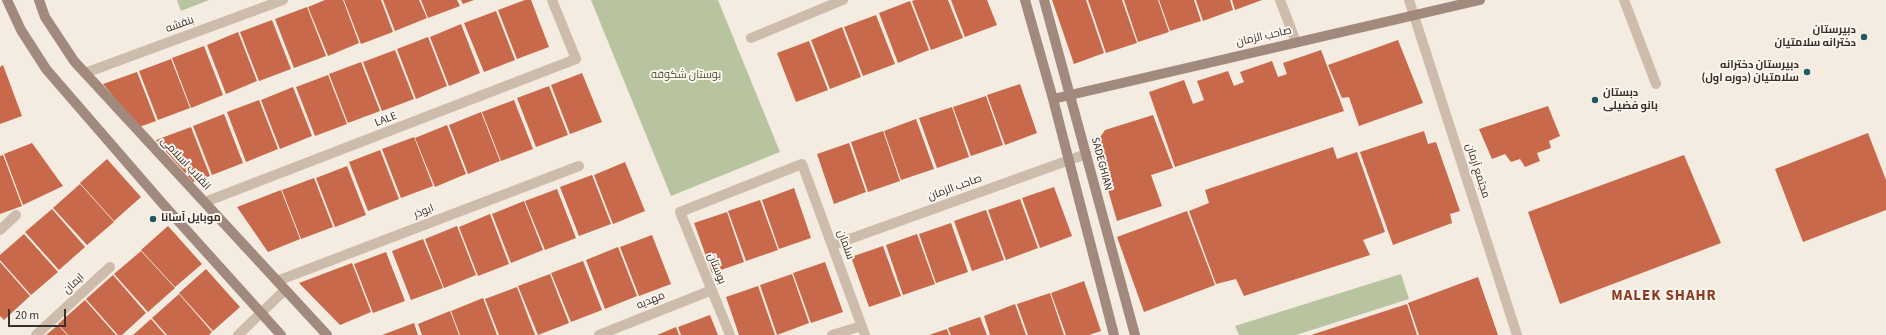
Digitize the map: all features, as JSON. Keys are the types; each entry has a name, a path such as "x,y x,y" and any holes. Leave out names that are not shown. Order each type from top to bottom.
{"street":[{"path":"7,0 21,30 46,69 162,203 281,335"},
{"name":"انقلاب اسلامی","path":"39,0 45,17 74,61 327,335"},
{"name":"بنفشه","path":"85,73 283,0"},
{"name":"LALE","path":"205,202 576,59 552,0"},
{"path":"751,38 843,0"},
{"path":"1025,0 1053,99 1114,335"},
{"name":"SADEGHIAN","path":"1044,0 1135,335"},
{"path":"1280,0 1296,42"},
{"name":"مجتمع آرمان","path":"1409,0 1517,335"},
{"name":"صاحب الزمان","path":"1053,99 1480,0"},
{"path":"1624,0 1656,84"},
{"name":"صاحب الزمان","path":"833,245 1086,154"},
{"name":"سلمان","path":"680,212 802,164 833,245 863,331"},
{"name":"ابوذر","path":"277,281 578,166"},
{"name":"بوستان","path":"680,212 730,335"},
{"path":"0,222 16,215 0,230"},
{"name":"ایمان","path":"36,335 110,267"},
{"path":"238,335 286,290"},
{"name":"مهدیه","path":"599,335 712,290"},
{"path":"832,335 863,331"}],"green space":[{"path":"177,0 209,0 181,11"},
{"name":"بوستان شکوفه","path":"591,0 718,0 780,152 671,196"},
{"path":"1401,274 1409,299 1296,335 1239,335 1235,326"}],"building":[{"path":"325,0 343,0 359,43 328,56 308,7"},
{"path":"344,0 381,0 393,32 361,44"},
{"path":"383,0 419,0 427,18 395,31"},
{"path":"421,0 457,0 460,6 428,18"},
{"path":"461,0 474,0 463,4"},
{"path":"525,0 531,0 549,47 517,59 498,10"},
{"path":"948,0 963,38 931,50 912,1"},
{"path":"951,0 987,0 997,25 965,37"},
{"path":"1052,0 1086,0 1104,53 1074,64"},
{"path":"1088,0 1122,0 1137,43 1106,53"},
{"path":"1124,0 1158,0 1169,32 1138,42"},
{"path":"1159,0 1194,0 1201,21 1170,31"},
{"path":"1196,0 1230,0 1233,10 1203,21"},
{"path":"1232,0 1262,0 1235,10"},
{"path":"910,1 929,50 898,63 879,13"},
{"path":"307,7 326,56 294,68 275,19"},
{"path":"496,11 515,60 484,72 464,23"},
{"path":"876,15 895,64 863,76 844,27"},
{"path":"272,20 291,69 259,81 240,32"},
{"path":"461,24 480,73 449,86 430,37"},
{"path":"842,27 861,77 830,89 811,40"},
{"path":"238,32 257,81 226,94 207,45"},
{"path":"428,37 447,86 416,99 397,49"},
{"path":"1398,40 1423,103 1359,126 1349,97 1342,98 1328,65"},
{"path":"809,41 828,90 796,102 777,53"},
{"path":"204,46 223,95 191,108 172,58"},
{"path":"395,50 414,99 382,111 363,62"},
{"path":"1321,50 1344,111 1175,167 1149,92 1184,80 1193,104 1204,100 1197,81 1228,71 1234,86 1244,82 1240,72 1272,61 1278,77 1287,74 1283,63"},
{"path":"171,59 190,108 158,120 139,71"},
{"path":"361,62 380,111 348,123 329,74"},
{"path":"3,65 22,116 0,124 0,67"},
{"path":"137,72 156,121 139,127 103,84"},
{"path":"582,73 602,122 570,134 551,85"},
{"path":"328,75 347,124 315,136 296,87"},
{"path":"1020,84 1037,133 1005,145 987,95"},
{"path":"549,86 568,135 536,147 517,98"},
{"path":"293,87 312,136 280,149 261,100"},
{"path":"986,96 1003,145 971,156 953,107"},
{"path":"259,100 278,149 246,162 227,112"},
{"path":"514,100 533,149 501,161 482,112"},
{"path":"1548,106 1560,136 1549,141 1551,148 1537,153 1540,161 1525,167 1520,159 1511,162 1505,154 1492,159 1479,129"},
{"path":"952,107 969,157 937,168 919,118"},
{"path":"481,112 500,161 468,174 449,125"},
{"path":"224,114 243,163 212,175 193,126"},
{"path":"1153,115 1173,168 1151,175 1162,206 1117,221 1095,145 1105,130"},
{"path":"916,119 934,169 901,180 884,131"},
{"path":"447,125 466,174 435,187 415,138"},
{"path":"191,127 210,176 193,182 156,140"},
{"path":"883,131 900,181 868,192 851,142"},
{"path":"1424,131 1428,144 1436,142 1460,211 1450,214 1452,223 1393,245 1360,152"},
{"path":"1868,133 1886,180 1886,210 1803,242 1775,169"},
{"path":"414,137 433,186 401,198 382,149"},
{"path":"32,143 63,186 23,205 4,154"},
{"path":"849,143 866,192 834,204 817,154"},
{"path":"1333,147 1337,159 1357,152 1385,232 1363,240 1370,255 1244,296 1236,279 1216,284 1189,211 1209,203 1205,190"},
{"path":"380,150 399,199 368,211 349,162"},
{"path":"3,155 22,206 0,214 0,156"},
{"path":"1684,155 1721,243 1560,304 1528,212"},
{"path":"107,159 141,197 114,221 80,183"},
{"path":"625,162 645,211 613,224 594,175"},
{"path":"347,166 366,215 335,227 316,178"},
{"path":"592,175 611,224 579,236 560,187"},
{"path":"314,178 333,227 301,239 282,190"},
{"path":"80,184 114,222 87,245 53,208"},
{"path":"1054,187 1072,236 1040,248 1022,198"},
{"path":"794,188 811,238 779,249 762,200"},
{"path":"557,189 576,238 545,250 525,201"},
{"path":"281,190 300,239 268,252 237,207"},
{"path":"1020,199 1038,248 1006,260 988,210"},
{"path":"760,200 778,250 746,261 728,211"},
{"path":"524,201 543,250 511,263 492,214"},
{"path":"52,209 85,247 59,270 25,232"},
{"path":"986,210 1004,260 972,271 954,221"},
{"path":"1187,211 1215,285 1144,312 1117,237"},
{"path":"727,212 744,262 712,273 694,223"},
{"path":"490,214 509,264 478,276 459,227"},
{"path":"951,223 968,272 936,283 919,234"},
{"path":"168,226 202,264 175,287 141,250"},
{"path":"457,226 476,275 444,288 425,239"},
{"path":"24,234 58,272 31,295 0,260 0,255"},
{"path":"917,234 935,284 903,295 886,245"},
{"path":"652,235 671,284 639,296 620,247"},
{"path":"423,239 443,288 411,300 392,251"},
{"path":"883,246 901,296 869,307 851,257"},
{"path":"618,247 637,296 605,309 586,260"},
{"path":"141,251 175,288 148,312 114,274"},
{"path":"386,252 405,301 373,313 354,264"},
{"path":"583,261 602,310 571,322 551,273"},
{"path":"0,262 30,296 4,320 0,316"},
{"path":"825,262 843,312 811,323 793,273"},
{"path":"352,263 371,312 340,325 299,283"},
{"path":"206,269 240,307 213,331 179,293"},
{"path":"550,274 569,323 538,335 518,286"},
{"path":"792,274 809,323 777,335 760,285"},
{"path":"113,275 146,313 122,335 118,335 86,299"},
{"path":"1478,277 1498,335 1419,335 1408,303"},
{"path":"1084,281 1101,331 1089,335 1066,335 1051,293"},
{"path":"758,286 775,335 739,335 726,297"},
{"path":"517,287 535,335 499,335 485,299"},
{"path":"1050,293 1064,335 1028,335 1017,304"},
{"path":"179,294 212,332 209,335 167,335 152,318"},
{"path":"483,298 497,335 460,335 451,311"},
{"path":"85,300 116,335 68,335 58,324"},
{"path":"1015,304 1026,335 990,335 984,316"},
{"path":"1407,304 1417,335 1311,335"},
{"path":"450,311 459,335 422,335 418,324"},
{"path":"710,315 718,335 681,335 678,327"},
{"path":"980,317 987,335 951,335 948,328"},
{"path":"151,319 165,335 133,335"},
{"path":"414,323 418,335 382,335"},
{"path":"58,325 67,335 46,335"},
{"path":"676,327 679,335 657,335"},
{"path":"947,329 949,335 929,335"}],"place":[{"name":"دبیرستان دخترانه سلامتیان","path":"1864,37"},
{"name":"دبیرستان دخترانه سلامتیان (دوره اول)","path":"1807,72"},
{"name":"دبستان بانو فضیلی","path":"1595,100"},
{"name":"موبایل آسانا","path":"153,219"}],"district":[{"name":"MALEK SHAHR","path":"1664,297"}]}
